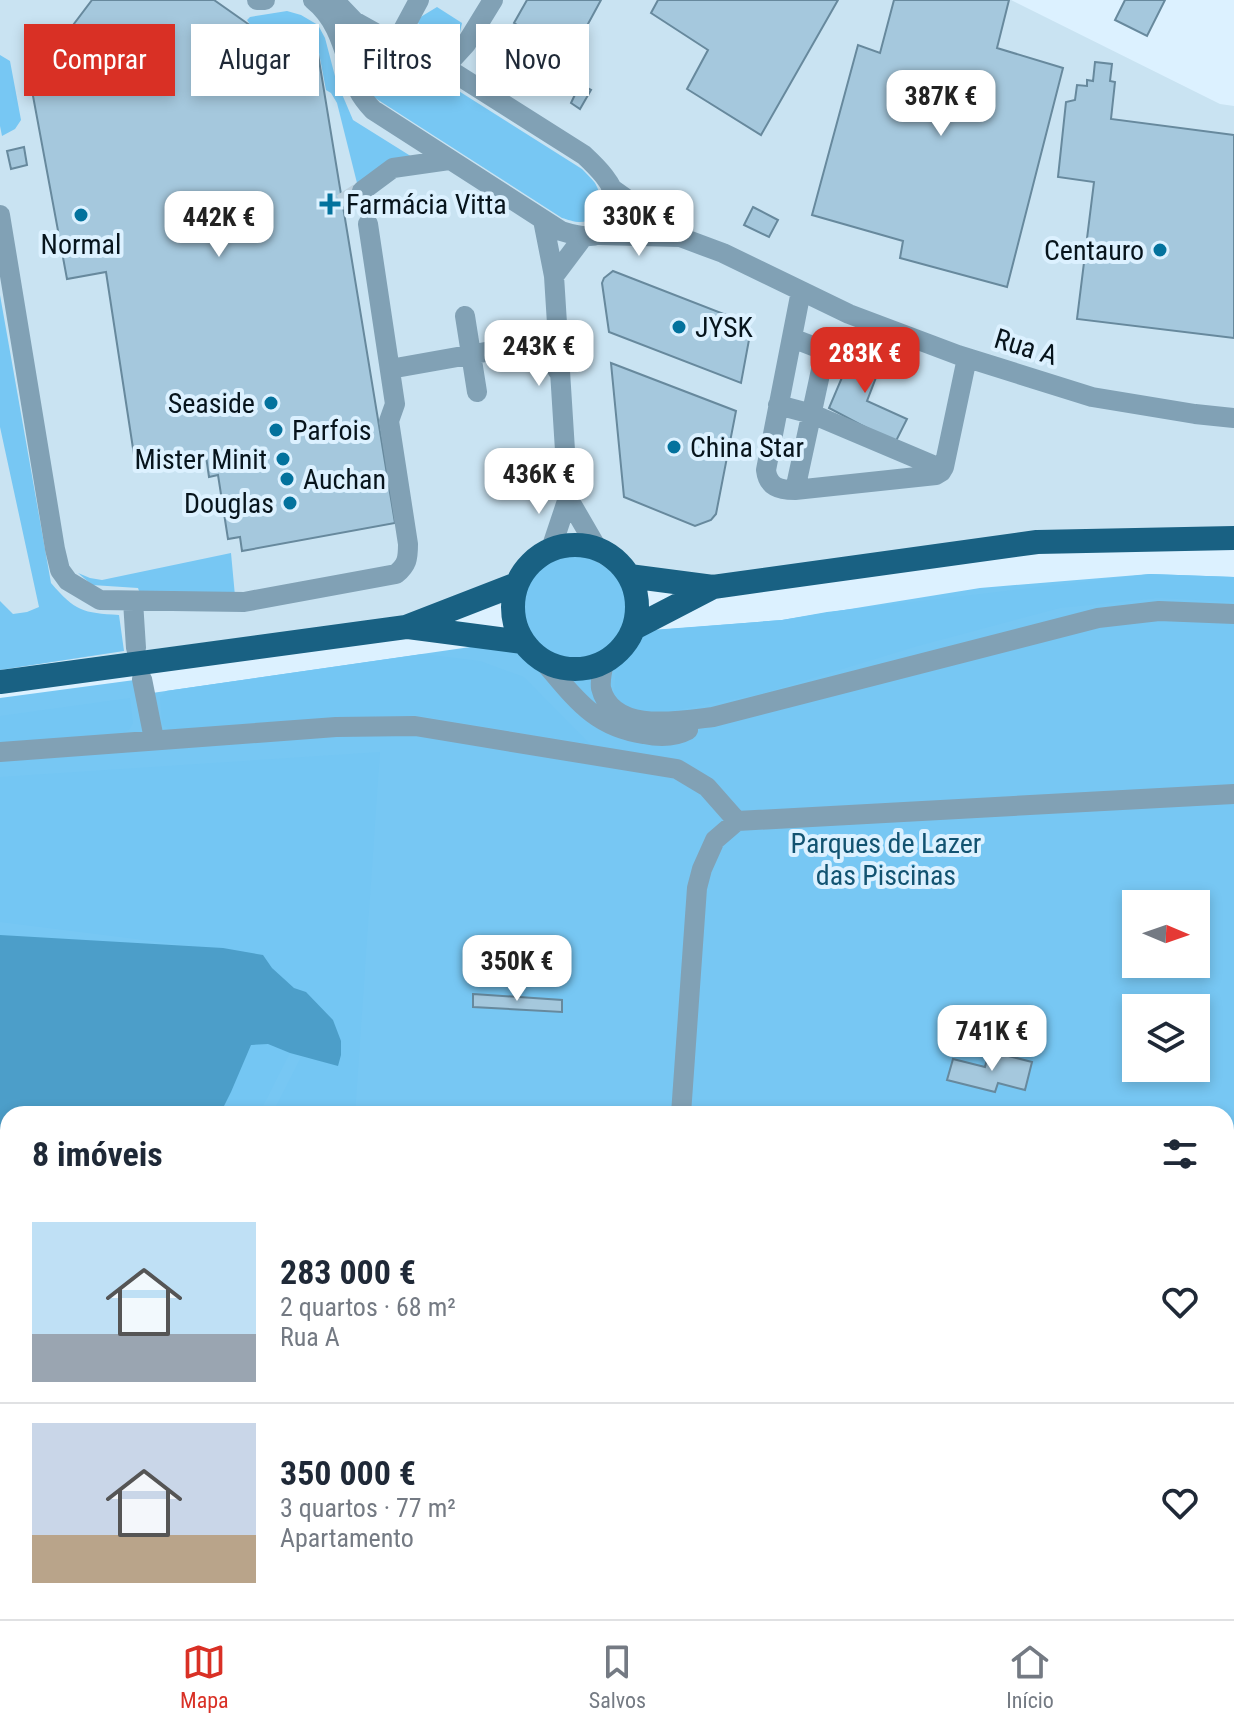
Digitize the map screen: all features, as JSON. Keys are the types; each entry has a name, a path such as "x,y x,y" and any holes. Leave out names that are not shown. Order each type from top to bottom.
{"main road":[{"path":"629,576 713,587 1037,542 1234,538"},
{"path":"582,544 597,548 616,559 629,576 636,593 634,628 627,642 604,663 574,670 559,668 532,653 516,628 512,613 517,584 530,563 551,549 582,544"},
{"path":"0,682 406,627 517,584"},
{"path":"634,628 713,587"},
{"path":"406,627 523,642"}],"street":[{"path":"257,0 265,0"},
{"path":"313,0 335,27"},
{"path":"334,0 360,24"},
{"path":"403,24 419,0"},
{"path":"460,51 493,0"},
{"name":"Rua A","path":"460,76 584,155 598,167 611,188 680,237 723,253 849,314 967,358 1092,397 1234,418"},
{"name":"Rua A","path":"361,96 373,110 561,231 592,236 680,237"},
{"path":"362,191 393,168 449,160"},
{"path":"554,276 592,236 610,226 617,211 611,188"},
{"path":"0,215 21,298 60,570 68,581 100,600 133,601 244,602 396,574 408,561 389,421 395,404 368,224"},
{"path":"543,220 554,276 568,498 551,549"},
{"path":"801,291 766,470 770,484 777,488 795,490 936,475 942,469 967,358"},
{"path":"514,347 540,332 556,308"},
{"path":"465,316 477,392"},
{"path":"792,338 823,350 824,356 795,490"},
{"path":"390,369 529,346 553,362 560,374"},
{"path":"778,405 812,414 942,469"},
{"path":"568,498 597,548"},
{"path":"133,601 136,648"},
{"path":"604,663 600,685 606,702 618,713 635,719 666,722 713,717 1098,618 1159,611 1234,614"},
{"path":"544,662 599,720 627,732 655,736 681,734 713,717"},
{"path":"142,679 154,739"},
{"path":"0,752 336,727 415,726 677,769 707,787 737,821"},
{"path":"682,1106 697,888 715,840 737,821 1234,794"}],"shaded area":[{"path":"0,0 1011,0 1220,104 1234,106 1234,534 1002,540 0,669"},
{"path":"1150,574 1234,577 1234,602 1159,598 1060,608 918,646 760,694 662,713 626,709 614,693 616,667 638,640 652,630 782,620"},
{"path":"423,654 480,661 524,677 590,744 415,715 175,734 162,724 160,698 166,691"},
{"path":"130,698 133,723 123,733 123,738 0,746 0,716"},
{"path":"380,752 356,1106 276,1106 301,1057 313,1060 341,1041 333,1020 306,992 294,988 272,968 263,955 0,922 0,777"},
{"path":"0,935 223,948 263,955 272,968 294,988 306,992 333,1020 341,1041 338,1066 268,1044 251,1045 224,1106 0,1106"},
{"path":"268,1044 290,1053 263,1106 224,1106 231,1092 251,1045"}],"green space":[{"path":"437,7 462,23 460,32 460,24 419,24 414,21"},
{"path":"287,11 316,24 250,24 247,20"},
{"path":"319,27 335,76 335,96 343,96 353,120 417,160 358,187 337,103 326,90 319,53"},
{"path":"0,55 10,61 21,120 15,129 2,136 0,126"},
{"path":"460,92 582,169 600,194 597,215 584,222 562,218 372,96 460,96"},
{"path":"0,295 51,583 80,609 119,615 124,651 0,670 0,601 13,614 39,607 0,427"},
{"path":"231,553 235,596 140,594 138,588 92,585 78,573 102,580"},
{"name":"Parques de Lazer das Piscinas","path":"580,555 608,569 621,584 627,603 620,633 782,620 980,588 1150,574 1234,577 1234,1106 0,1106 0,698 142,679 145,694 532,638 523,607 524,593 537,571 548,563"}],"building":[{"path":"92,0 214,0 248,24 191,24 191,96 319,96 319,60 395,523 242,551 240,537 228,539 218,475 209,477 206,456 136,468 106,272 67,279 33,96 175,96 175,24 74,24"},
{"path":"527,0 601,0 588,24 514,23"},
{"path":"658,0 838,0 761,135 687,89 708,50 651,13"},
{"path":"894,0 1009,0 997,48 1063,68 1007,287 900,258 903,241 812,215 858,45 880,53"},
{"path":"1125,0 1165,0 1147,36 1115,20"},
{"name":"Centauro","path":"1095,62 1112,64 1110,81 1115,82 1111,119 1234,135 1234,338 1077,319 1094,182 1058,177 1066,102 1075,100 1077,85 1087,86 1087,80 1093,81"},
{"path":"574,96 588,96 580,109 571,103"},
{"path":"24,147 27,165 11,169 7,151"},
{"path":"753,207 778,220 769,237 744,225"},
{"name":"JYSK","path":"613,271 747,323 751,329 741,383 609,332 602,283"},
{"path":"857,342 885,354 867,401 907,419 895,443 829,408"},
{"name":"China Star","path":"611,363 736,411 716,514 711,520 695,526 624,497"},
{"path":"473,994 562,1000 562,1012 473,1007"},
{"path":"989,1051 1032,1062 1025,1090 998,1083 995,1092 947,1080 953,1059 985,1067"}],"tunnel":[{"path":"342,204 362,191"}],"place":[{"name":"Farmácia Vitta","path":"330,204"},
{"name":"Normal","path":"81,215"},
{"name":"Centauro","path":"1160,250"},
{"name":"JYSK","path":"679,327"},
{"name":"Seaside","path":"271,403"},
{"name":"Parfois","path":"276,430"},
{"name":"China Star","path":"674,447"},
{"name":"Mister Minit","path":"283,459"},
{"name":"Auchan","path":"287,479"},
{"name":"Douglas","path":"290,503"}]}
